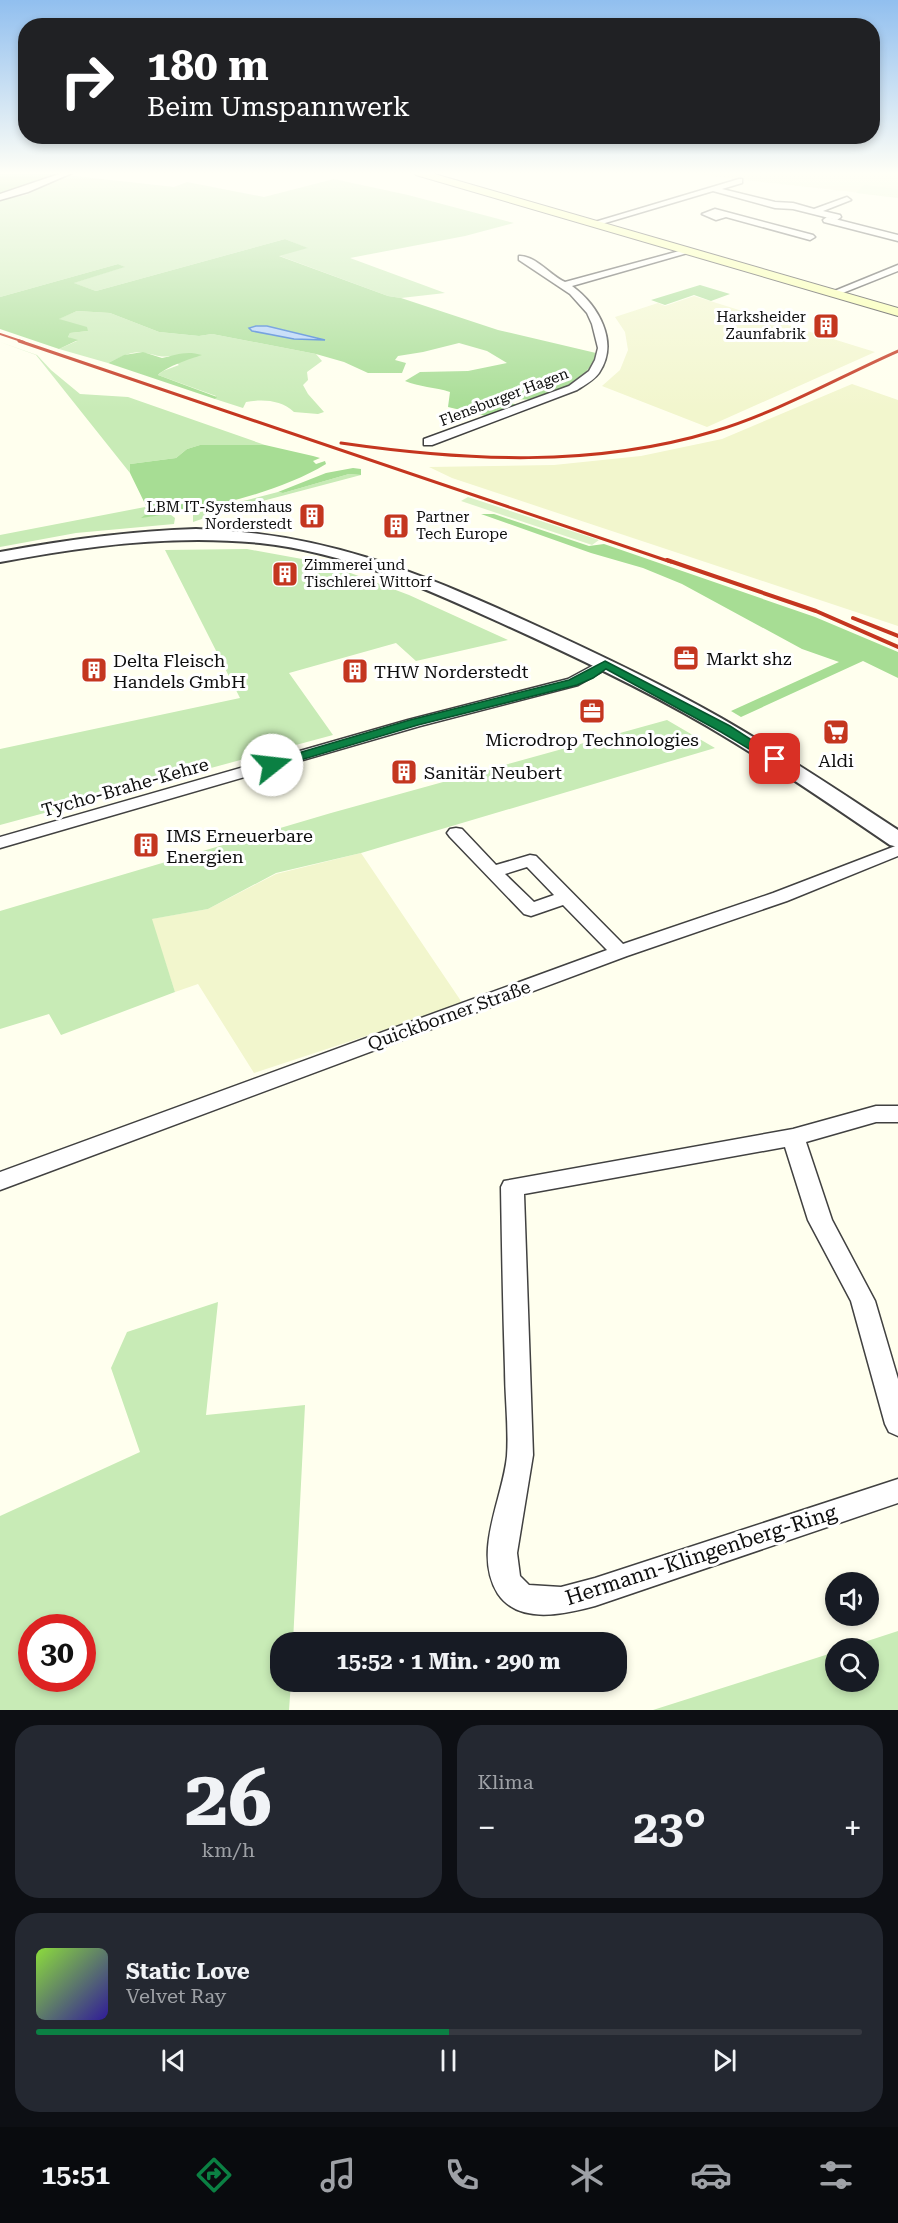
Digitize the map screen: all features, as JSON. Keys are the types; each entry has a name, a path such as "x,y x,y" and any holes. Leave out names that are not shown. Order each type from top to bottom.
{"main road":[{"path":"689,253 898,312"}],"street":[{"path":"565,285 683,253"},
{"name":"Flensburger Hagen","path":"428,442 573,388 593,374 602,361 603,342 598,322 585,304 565,285 549,278 536,265 522,258"},
{"path":"832,294 898,268"},
{"path":"0,557 88,541 148,535 225,535 296,543 356,557 474,604 605,664 742,738 898,840"},
{"name":"Tycho-Brahe-Kehre","path":"0,843 414,723 573,682 605,664"},
{"path":"456,833 531,910 567,897"},
{"name":"Quickborner Straße","path":"0,1181 620,952 780,897 898,850"},
{"path":"493,872 530,860 620,952"},
{"name":"Hermann-Klingenberg-Ring","path":"898,1114 876,1114 793,1137 512,1187 520,1455 518,1475 501,1554 507,1582 522,1598 561,1601 595,1592 898,1491"},
{"path":"793,1137 820,1220 863,1300 898,1424"}],"green space":[{"path":"0,253 235,253 96,291 73,283 124,267 118,264 0,297"},
{"path":"235,253 291,253 279,256 388,296 401,298 498,330 596,353 581,377 563,390 535,400 516,399 510,403 522,406 490,417 448,407 450,392 405,381 420,372 468,371 507,363 487,351 459,343 398,356 395,360 406,363 402,373 368,373 344,362 316,354 212,334 199,336 159,332 110,313 77,311 59,319 87,327 88,331 70,333 68,337 78,340 59,349 0,329 0,297 118,264 125,267 74,283 96,291","holes":["256,326 267,326 322,339 269,335"]},
{"path":"286,253 377,253 350,258 445,293 401,298 388,296 277,255"},
{"path":"700,285 730,294 711,301 694,295 665,305 651,300"},
{"path":"694,296 875,352 707,427 602,386 620,370 628,350 625,332 615,317 658,303 665,306"},
{"path":"77,311 110,313 159,332 199,336 212,334 316,354 322,361 307,372 308,380 303,385 324,412 318,414 294,412 278,403 265,401 246,402 243,408 215,399 216,396 158,375 179,365 169,356 135,353 108,363 59,349 77,341 68,337 70,333 88,331 58,319"},
{"path":"0,342 37,355 80,394 128,397 265,445 200,445 187,449 176,458 130,464 130,473 36,355"},
{"path":"143,352 162,358 186,353 202,355 173,366 158,375 217,397 215,399 108,363 124,355"},
{"path":"852,384 898,400 898,626 452,478 429,467 554,465 641,456 722,439"},
{"path":"200,445 265,445 320,458 313,461 316,464 325,461 326,464 306,475 261,493 188,511 141,518 149,512 130,473 130,464 176,458 187,449"},
{"path":"353,468 361,469 361,475 349,474 283,493 278,492 326,473"},
{"path":"349,474 361,475 225,511 193,522 193,514 278,492 283,493"},
{"path":"468,497 599,540 592,545 461,501"},
{"path":"145,507 149,512 144,517 179,513 171,515 175,518 174,524 76,533 0,547 0,535"},
{"path":"481,514 494,514 589,546 604,544 815,617 898,652 898,678 863,661 741,717 731,711 839,662 802,649 682,584 643,568 591,553"},
{"path":"247,549 324,563 409,595 508,640 416,661 396,643 289,673 333,735 0,825 0,749 240,698 165,550"},
{"path":"667,720 715,748 361,853 276,873 208,909 152,919 175,992 61,1035 49,1014 0,1029 0,911 331,813"},
{"path":"361,853 463,1004 254,1073 198,984 175,992 151,919 208,909 276,874"},
{"path":"218,1302 206,1415 305,1405 294,1632 270,1632 270,1692 290,1692 289,1710 0,1710 0,1516 140,1452 111,1368 127,1332"},
{"path":"898,1631 898,1710 653,1710 825,1655 825,1692 879,1692 879,1638 877,1638"}],"water":[{"path":"267,326 325,340 294,339 252,331 249,328"}],"railway":[{"path":"0,334 24,342"},
{"path":"19,341 671,562"},
{"path":"341,443 482,457 529,458 623,451 669,443 738,423 785,404 898,351"},
{"path":"667,560 816,611 898,647"},
{"path":"853,618 898,636"}],"place":[{"name":"Harksheider Zaunfabrik","path":"826,326"},
{"name":"LBM IT-Systemhaus Norderstedt","path":"312,516"},
{"name":"Partner Tech Europe","path":"396,526"},
{"name":"Zimmerei und Tischlerei Wittorf","path":"285,574"},
{"name":"Markt shz","path":"686,658"},
{"name":"Delta Fleisch Handels GmbH","path":"94,670"},
{"name":"THW Norderstedt","path":"355,671"},
{"name":"Microdrop Technologies","path":"592,711"},
{"name":"Aldi","path":"836,732"},
{"name":"Sanitär Neubert","path":"404,772"},
{"name":"IMS Erneuerbare Energien","path":"146,845"}],"route":[{"path":"272,765 414,723 573,682 605,664 726,729 775,759"}]}
